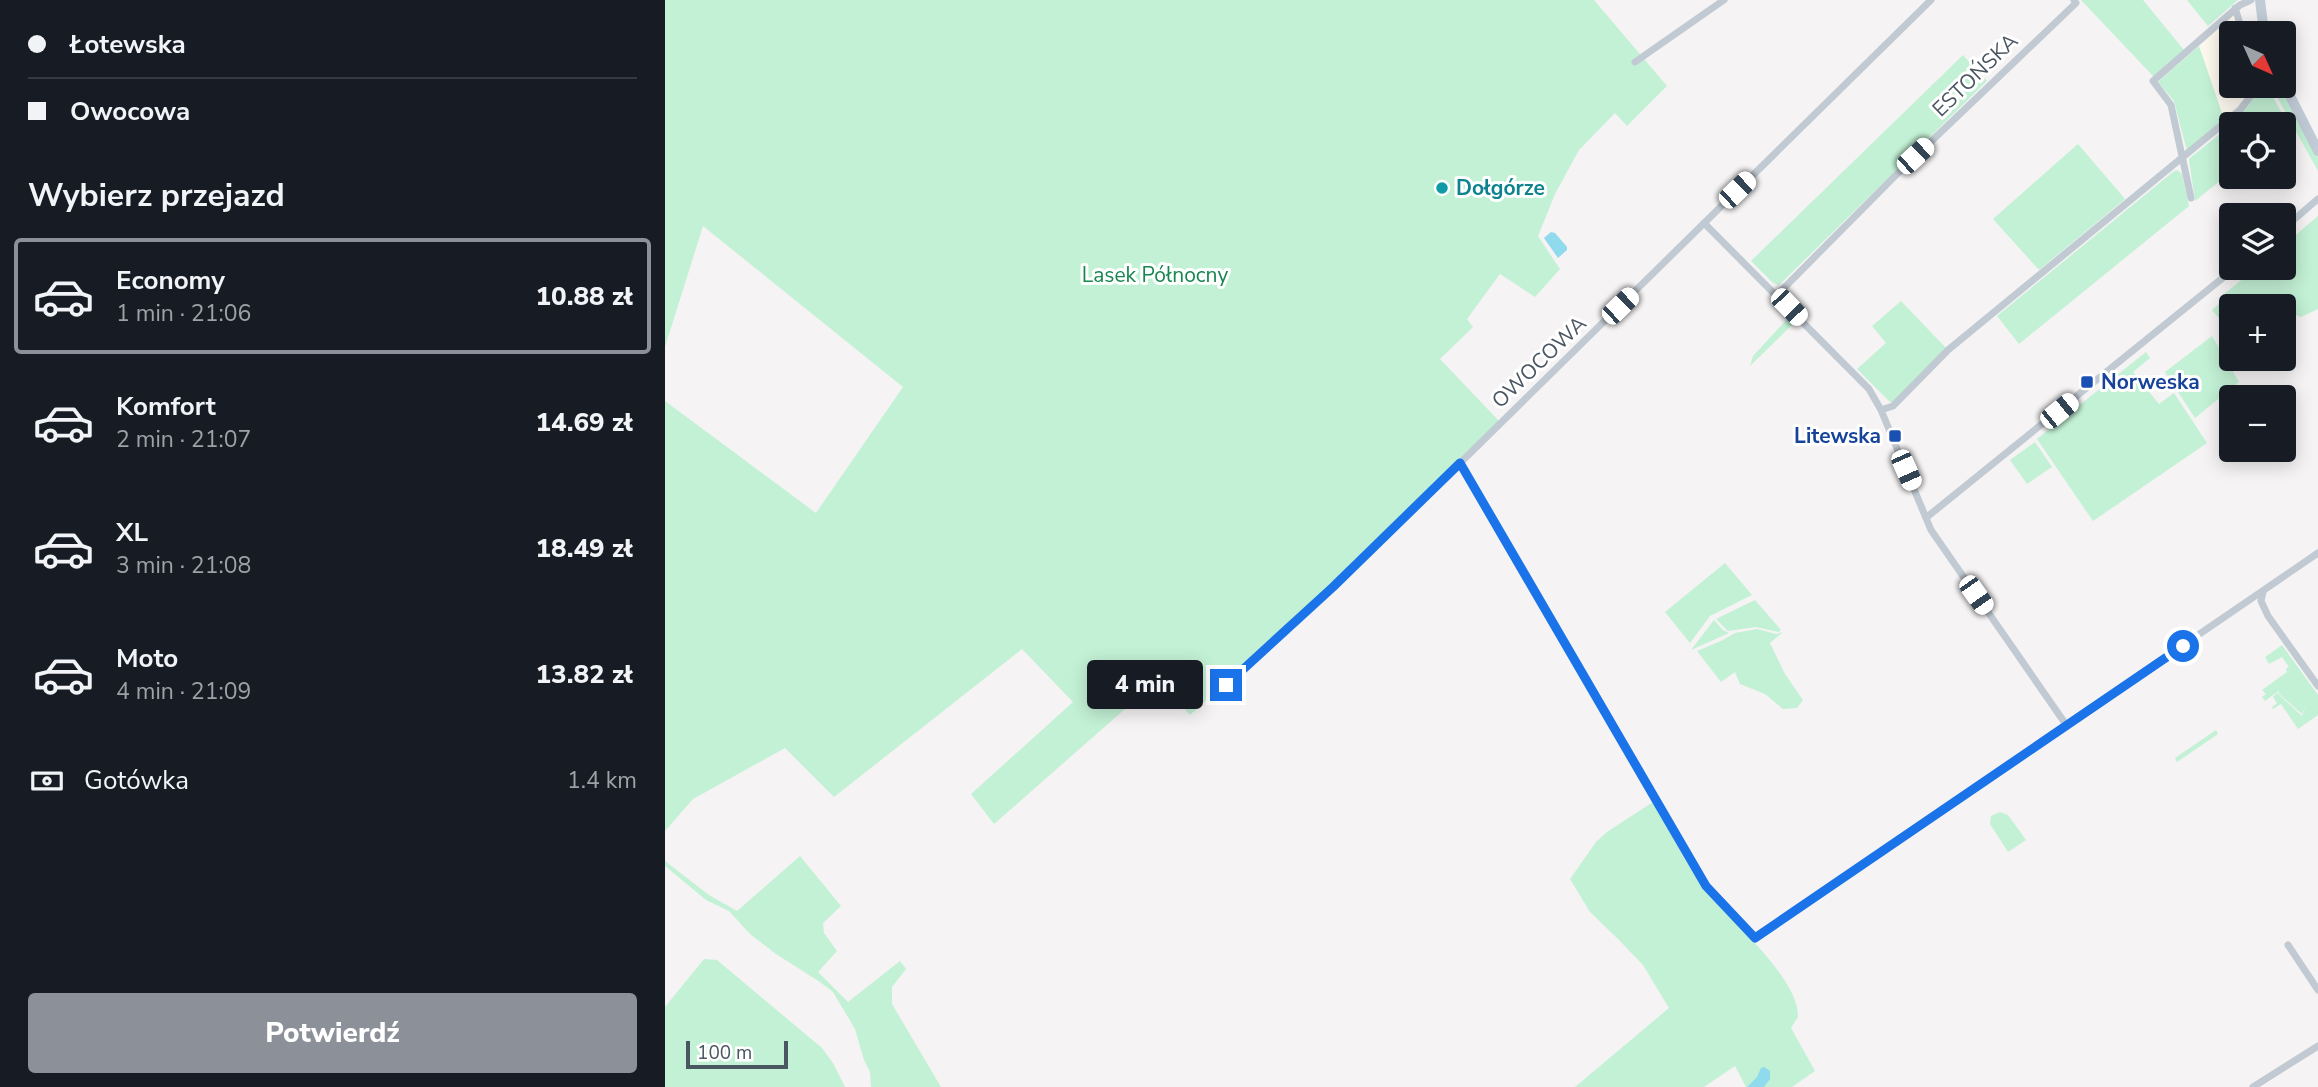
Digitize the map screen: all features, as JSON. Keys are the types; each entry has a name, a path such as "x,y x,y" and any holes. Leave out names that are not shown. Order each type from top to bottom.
{"main road":[{"path":"2260,0 2263,21"},
{"path":"2291,98 2318,151"}],"street":[{"path":"1635,62 1724,0"},
{"name":"OWOCOWA","path":"1226,685 1333,587 1931,0"},
{"name":"ESTOŃSKA","path":"1777,295 1895,176 2076,3 2074,0"},
{"path":"2191,198 2171,105 2153,81 2235,8 2251,0"},
{"path":"2235,8 2239,21"},
{"path":"1881,410 1893,406 1948,350 2184,158 2240,110 2248,98"},
{"path":"2296,218 2318,199"},
{"path":"1704,223 1865,384 1881,410 1931,530 2067,726"},
{"path":"1927,517 2220,280"},
{"path":"1460,463 1706,886 1755,938 2318,553"},
{"path":"2263,591 2261,601 2268,616 2318,686"},
{"path":"2288,945 2318,990"},
{"path":"2253,1087 2317,1049"}],"shaded area":[{"path":"2232,16 2238,18 2238,21 2226,21"},
{"path":"2219,28 2219,98 2245,98 2231,112 2222,112 2199,46"}],"green space":[{"name":"Lasek Północny","path":"665,0 1594,0 1667,86 1627,126 1615,113 1579,150 1555,194 1538,236 1560,269 1535,297 1500,274 1467,319 1473,327 1440,359 1500,422 1297,618 1190,715 1158,680 994,824 971,794 1073,702 1022,649 834,797 785,748 693,799 665,831 665,401 816,513 903,387 703,226 665,347"},
{"path":"2081,0 2143,0 2184,50 2154,77"},
{"path":"2187,0 2238,0 2208,26"},
{"path":"2199,46 2222,112 2219,112 2219,123 2187,151 2174,101 2158,82"},
{"path":"1963,55 1987,81 1779,285 1773,283 1751,261"},
{"path":"2253,98 2274,98 2281,112 2243,112"},
{"path":"2278,98 2288,98 2295,112 2285,112"},
{"path":"2296,115 2318,158 2318,171 2296,131"},
{"path":"2219,134 2219,182 2195,201 2189,159"},
{"path":"2078,144 2125,199 2039,270 1993,219"},
{"path":"2177,170 2182,174 2189,206 2019,344 1997,316"},
{"path":"2318,216 2318,309 2301,317 2296,315 2296,294 2224,294 2241,280 2296,280 2296,235"},
{"path":"1901,301 1947,349 1890,402 1857,369 1886,343 1872,326"},
{"path":"2219,304 2219,318 2212,310"},
{"path":"1789,317 1795,322 1750,366 1753,356"},
{"path":"2212,336 2219,348 2219,371 2233,371 2239,382 2235,385 2219,385 2219,398 2195,418 2165,372"},
{"path":"2146,352 2150,358 2133,372 2159,404 2174,393 2207,443 2093,521 2037,439"},
{"path":"2035,442 2052,467 2027,484 2010,460"},
{"path":"1725,563 1752,595 1710,616 1690,643 1665,612"},
{"path":"1755,600 1781,630 1778,632 1756,627 1728,631 1716,619"},
{"path":"1714,620 1729,633 1691,650"},
{"path":"1757,629 1776,634 1783,632 1770,643 1785,674 1803,700 1797,708 1783,709 1765,694 1740,684 1735,672 1721,682 1697,651 1735,633"},
{"path":"2282,645 2318,695 2318,715 2298,729 2281,704 2273,709 2277,703 2273,697 2277,693 2302,716 2307,703 2302,714 2278,693 2280,690 2265,701 2262,697 2266,694 2262,690 2287,672 2289,667 2282,657 2269,664 2265,657"},
{"path":"2216,730 2218,734 2177,762 2175,758"},
{"path":"1653,802 1698,880 1761,950 1787,984 1795,1001 1798,1017 1791,1028 1815,1071 1792,1087 1746,1087 1735,1066 1704,1087 1575,1087 1669,1008 1643,965 1590,912 1570,879 1596,842"},
{"path":"2000,812 2008,815 2026,840 2008,852 1990,824 1991,816"},
{"path":"800,856 841,906 823,923 824,933 837,951 818,972 848,1002 900,961 906,969 892,987 892,1004 941,1087 871,1087 870,1072 855,1029 833,992 776,954 750,934 729,911 706,900 665,866 665,861 709,895 737,911"},
{"path":"704,959 717,960 822,1048 845,1087 665,1087 665,1007"}],"water":[{"path":"1551,232 1567,247 1558,258 1544,238"},
{"path":"1761,1068 1770,1071 1770,1079 1764,1087 1747,1087 1757,1077"}],"place":[{"name":"Dołgórze","path":"1442,188"},
{"name":"Norweska","path":"2087,382"},
{"name":"Litewska","path":"1895,436"}],"route":[{"path":"1226,685 1333,587 1460,463 1706,886 1755,938 2183,646"}]}
